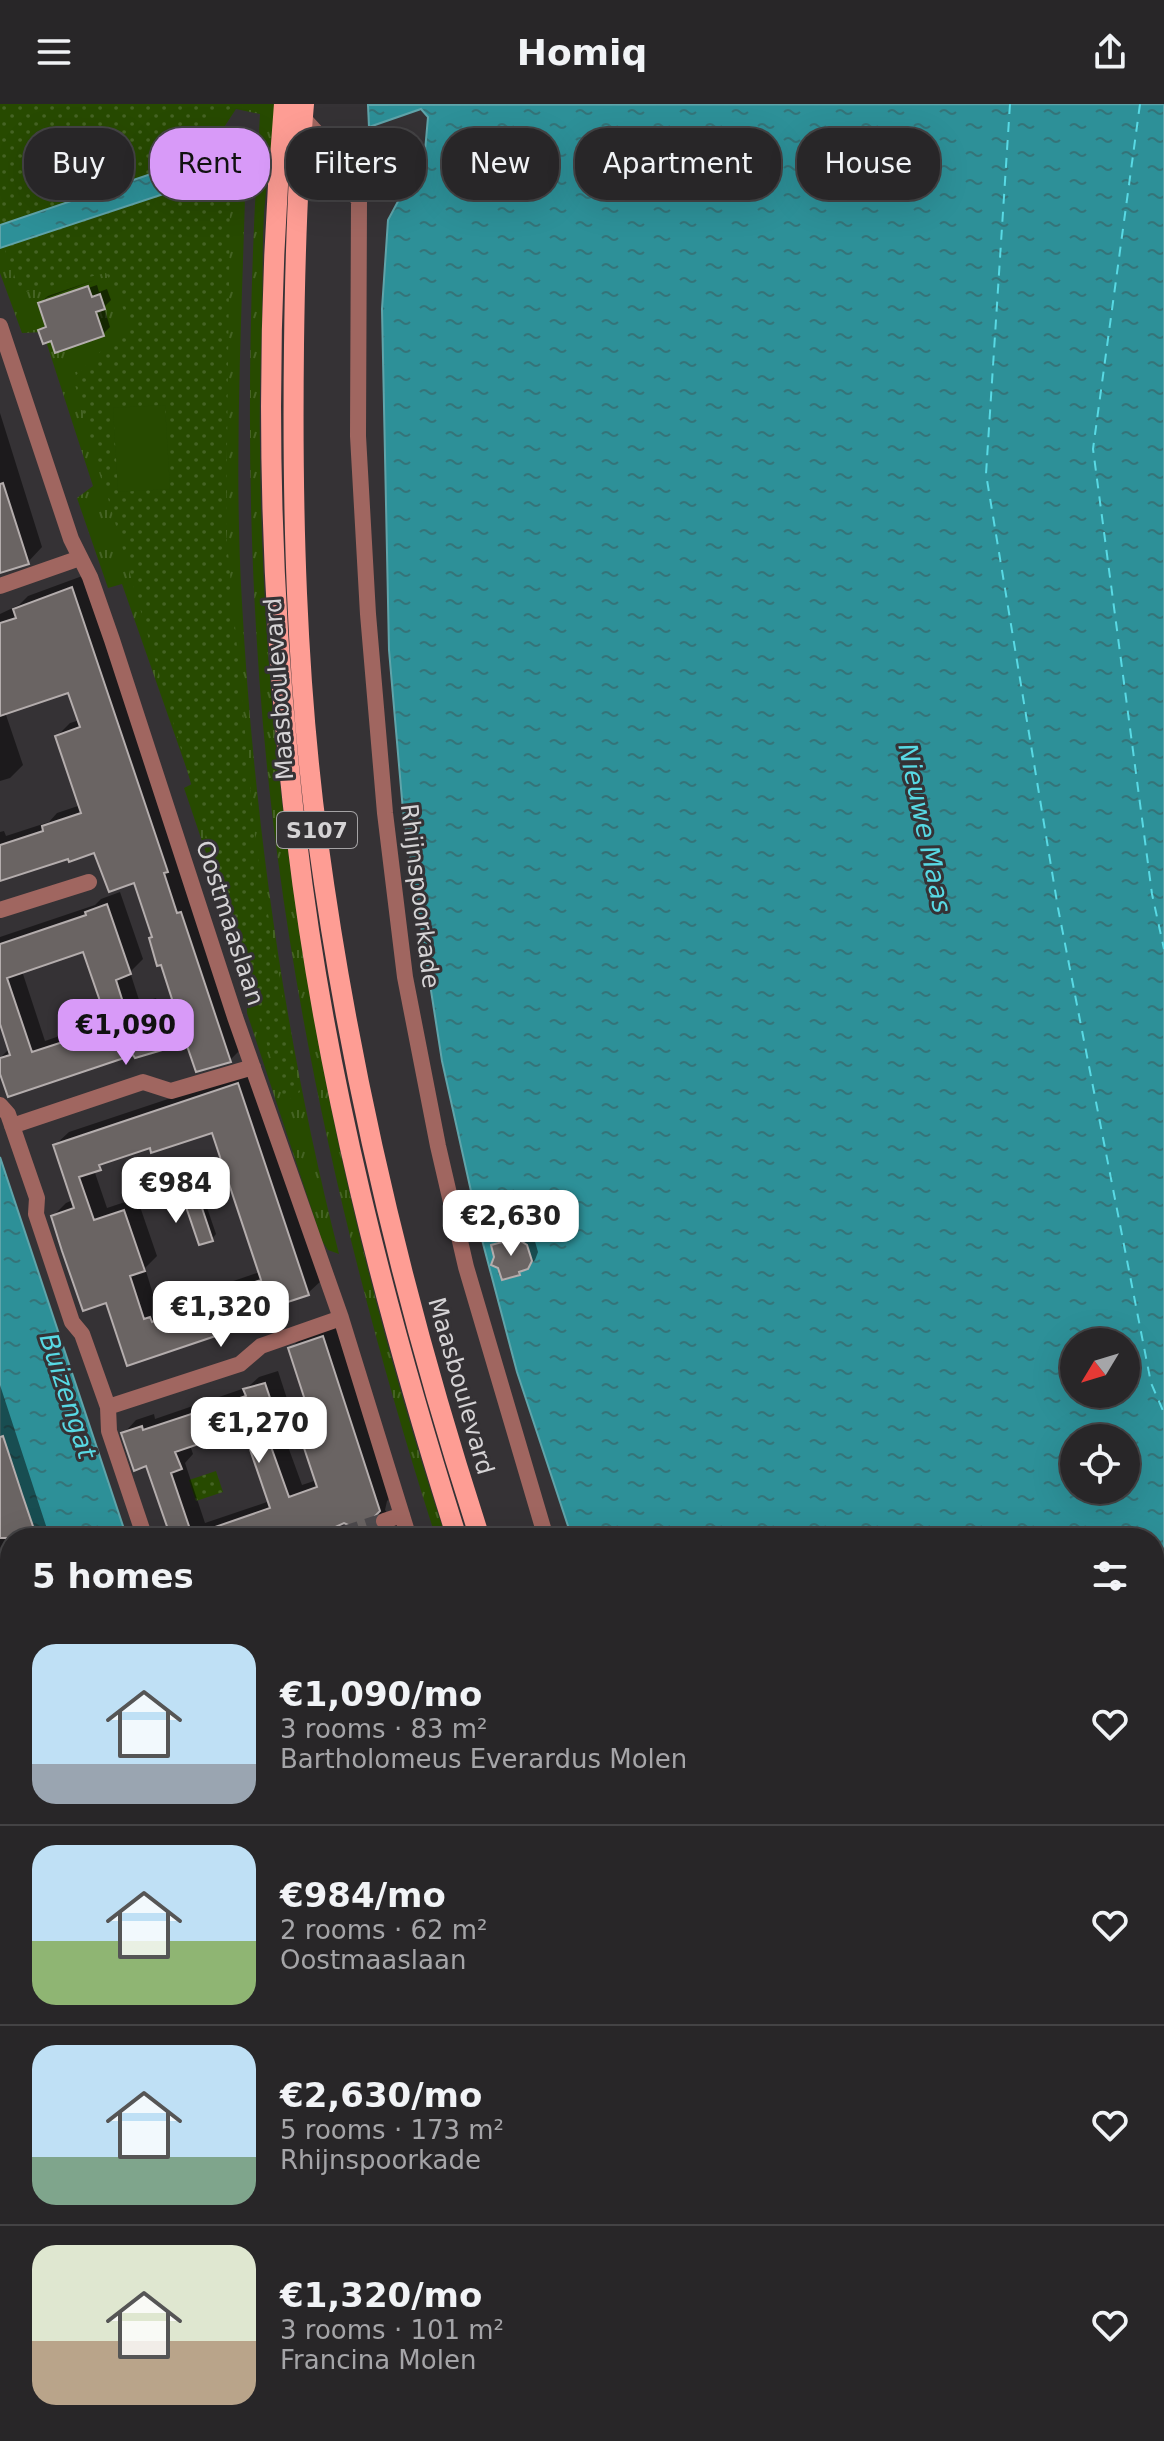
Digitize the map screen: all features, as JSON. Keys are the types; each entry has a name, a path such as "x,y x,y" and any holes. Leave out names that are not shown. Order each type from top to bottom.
{"main road":[{"name":"Maasboulevard","path":"284,104 273,273 273,482 283,693 297,843 325,1014 358,1184 406,1373 454,1528"},
{"name":"Maasboulevard","path":"303,111 295,267 294,483 301,666 318,839 350,1032 393,1235 426,1366 477,1528"}],"street":[{"name":"Rhijnspoorkade","path":"303,111 359,201 358,436 368,614 386,827 405,977 438,1146 466,1267 543,1528"},
{"name":"Oostmaaslaan","path":"0,326 71,539 112,640 253,1067 341,1318 406,1528"},
{"path":"0,586 80,558"},
{"path":"0,910 89,882"},
{"path":"12,1126 143,1082 171,1091 253,1067"},
{"path":"0,1105 8,1114 37,1198 36,1214 72,1322 82,1334 108,1407 109,1431 142,1528"},
{"path":"108,1407 240,1364 261,1346 341,1318"},
{"path":"384,1521 402,1515"}],"green space":[{"path":"0,104 275,104 270,152 270,128 259,128 260,114 236,109 224,128 150,128 150,174 134,180 134,128 24,128 24,200 74,200 0,225"},
{"path":"0,104 251,104 220,112 206,128 150,128 150,200 230,202 226,531 256,847 300,1092 284,1103 73,378 130,323 106,273 21,293 0,237"},
{"path":"150,198 245,200 239,502 247,685 264,849 288,1013 339,1254 328,1250 322,1241 247,1013 247,974 184,788 192,784 122,584 108,588 77,498 93,486 43,332 22,333 0,273 0,248"},
{"path":"255,200 265,200 260,398 264,586 274,725 290,863 311,1000 337,1136 368,1271 443,1528 433,1528 410,1455 342,1203 306,1032 278,860 259,675 254,581 250,394"},
{"path":"165,405 170,489 118,492 113,408"},
{"path":"216,1471 223,1492 196,1501 189,1480"}],"water":[{"name":"Nieuwe Maas","path":"1164,104 1164,1528 569,1528 517,1372 481,1236 442,1061 403,811 389,650 382,309 388,220 399,200 426,200 428,117 421,109 369,127 368,105"},
{"path":"150,174 150,198 0,248 0,225 74,200 134,200 134,180"},
{"name":"Buizengat","path":"0,1157 124,1528 29,1528 0,1438"}],"building":[{"path":"88,286 92,297 100,294 105,309 96,312 104,336 55,353 51,341 43,344 38,330 46,327 38,303"},
{"path":"3,483 29,564 0,573 0,484"},
{"path":"72,587 168,872 164,873 177,913 181,912 231,1062 196,1072 186,1043 135,1058 133,1055 8,1097 0,1074 0,1058 10,1055 0,1024 0,944 86,915 85,912 107,904 131,974 116,980 127,1015 143,1010 152,1037 178,1029 177,1025 180,1024 161,965 157,966 149,938 152,937 134,883 109,892 94,853 0,881 0,845 43,831 42,826 81,813 55,736 80,727 68,693 0,716 0,623 16,618 13,609","holes":["83,952 109,1027 32,1052 7,978"]},
{"path":"238,1083 309,1295 245,1316 248,1325 127,1366 106,1303 83,1311 62,1251 51,1216 74,1208 53,1145","holes":["212,1133 261,1280 201,1300 202,1305 152,1322 150,1317 144,1319 130,1276 145,1271 124,1210 94,1220 79,1177 101,1170 99,1165 150,1148 151,1153"]},
{"path":"197,1193 213,1241 199,1245 183,1198"},
{"path":"519,1240 527,1245 532,1261 528,1269 519,1272 520,1275 502,1280 498,1268 491,1265 494,1257 491,1245"},
{"path":"323,1336 380,1511 373,1518 377,1528 353,1528 344,1523 333,1528 212,1528 270,1508 243,1429 175,1452 182,1469 171,1473 190,1528 168,1528 146,1466 134,1471 121,1433 142,1426 143,1430 246,1396 243,1389 265,1383 278,1422 264,1427 289,1497 317,1487 303,1445 318,1440 288,1348"},
{"path":"3,1436 34,1528 0,1528 0,1437"}],"ferry route":[{"path":"1010,104 986,474 1058,908 1151,1383 1164,1413"},
{"path":"1140,104 1093,449 1152,894 1164,949"}],"tunnel":[{"path":"362,1528 384,1521"}]}
